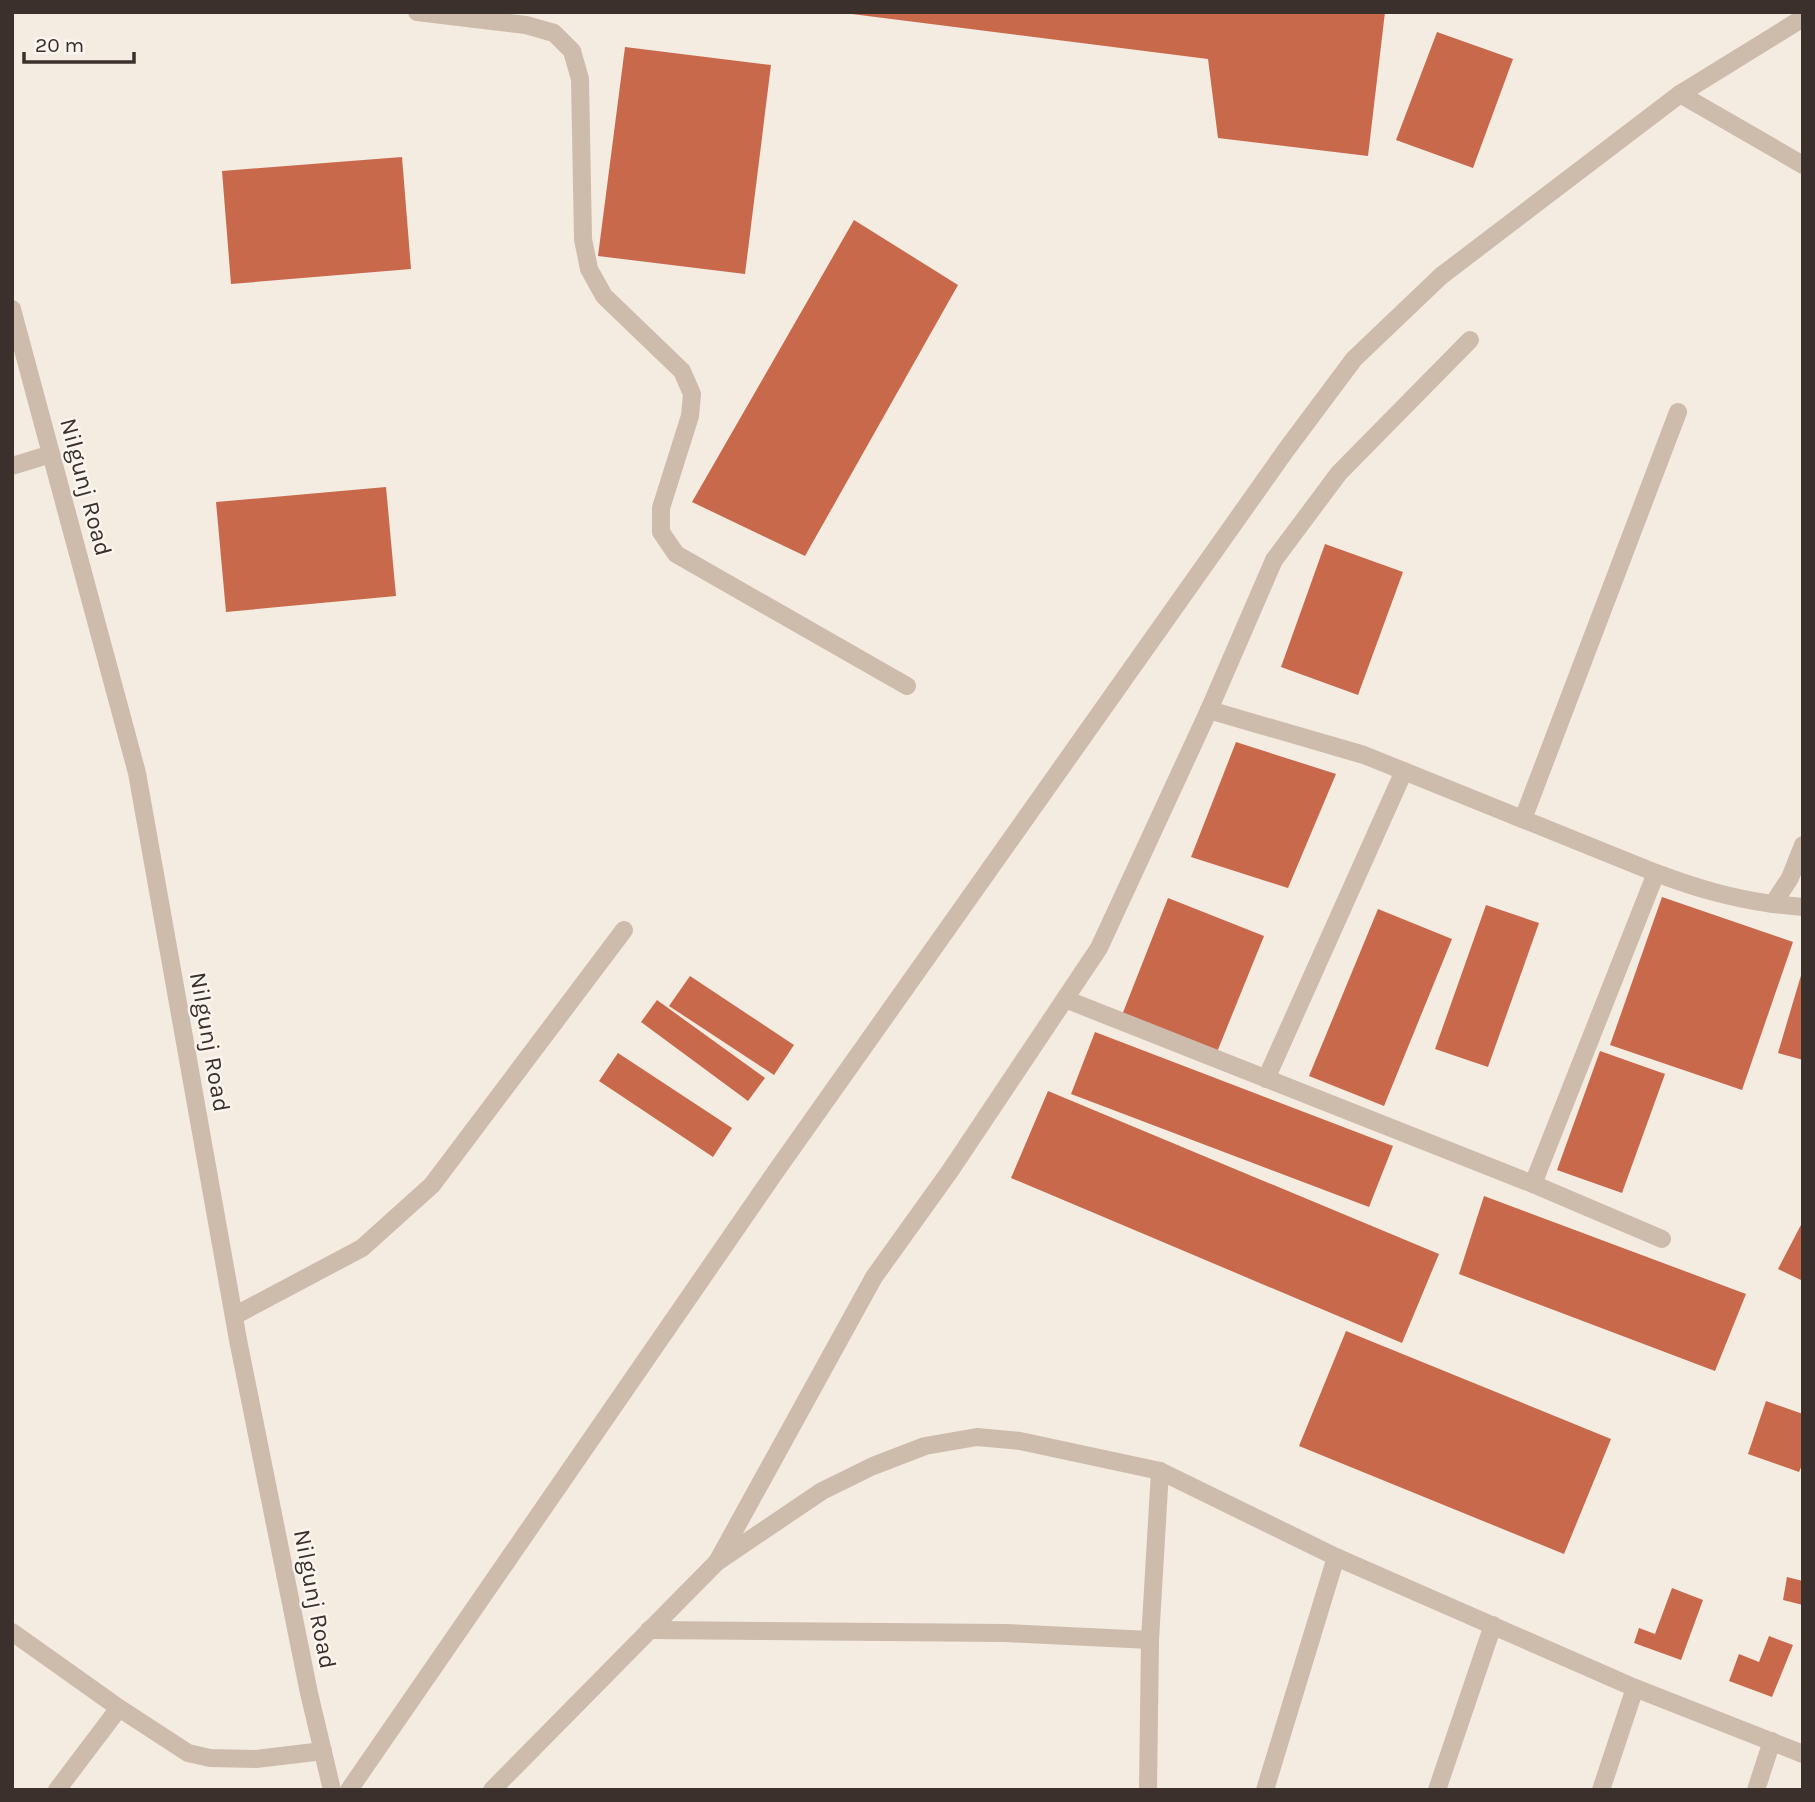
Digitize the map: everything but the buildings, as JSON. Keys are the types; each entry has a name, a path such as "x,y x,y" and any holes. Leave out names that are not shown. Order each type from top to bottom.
{"street":[{"path":"417,12 526,25 554,33 572,51 580,79 583,239 589,269 604,296 682,371 692,394 690,416 661,508 662,532 676,554 907,687"},
{"path":"349,1790 782,1163 1286,450 1354,359 1441,276 1681,94 1803,18"},
{"path":"1681,94 1803,165"},
{"name":"Nilgunj Road","path":"12,309 137,773 233,1316 332,1790"},
{"path":"717,1562 874,1277 950,1171 1099,948 1209,710 1274,560 1339,473 1470,340"},
{"path":"1523,819 1678,412"},
{"path":"12,466 51,454"},
{"path":"1209,710 1364,755 1701,890 1734,899 1803,907"},
{"path":"1266,1079 1404,771"},
{"path":"1773,904 1790,878 1803,845"},
{"path":"1533,1184 1656,873"},
{"path":"233,1316 362,1248 432,1185 624,930"},
{"path":"1065,999 1533,1184 1662,1239"},
{"path":"492,1790 717,1562 822,1492 873,1466 925,1446 977,1437 1020,1441 1160,1471 1336,1557 1635,1688 1803,1754"},
{"path":"1147,1790 1150,1640 1160,1471"},
{"path":"1265,1790 1336,1557"},
{"path":"1437,1790 1493,1625"},
{"path":"649,1630 992,1632 1150,1640"},
{"path":"12,1632 188,1753 210,1758 256,1759 323,1751"},
{"path":"1601,1790 1635,1688"},
{"path":"57,1790 119,1708"},
{"path":"1756,1790 1772,1741"}]}
